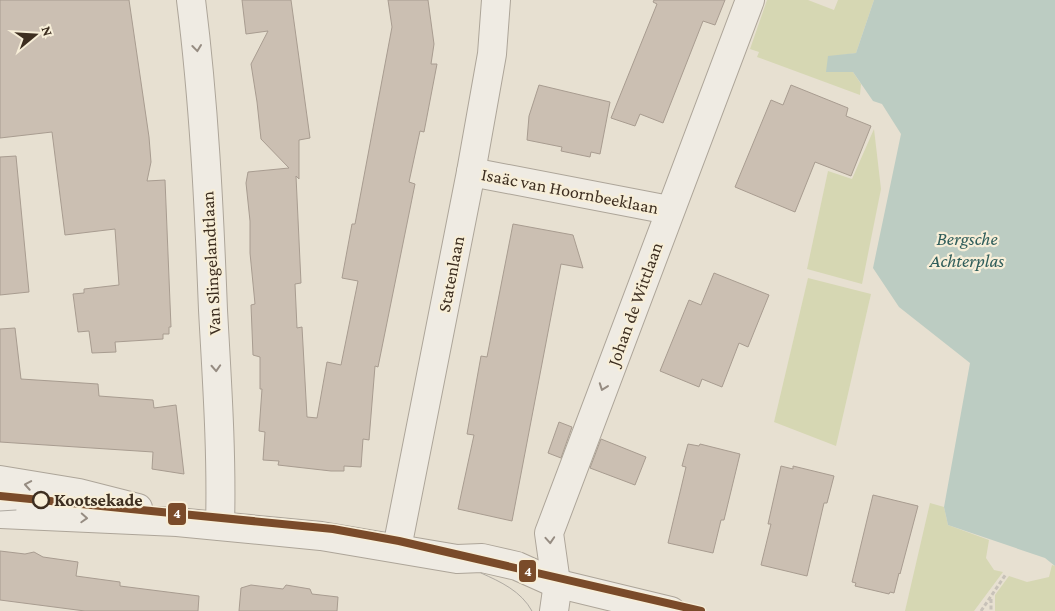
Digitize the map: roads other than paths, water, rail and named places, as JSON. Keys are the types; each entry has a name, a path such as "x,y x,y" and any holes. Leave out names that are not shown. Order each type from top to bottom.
{"street":[{"name":"Van Slingelandtlaan","path":"191,0 206,155 221,471 220,526"},
{"name":"Statenlaan","path":"397,548 471,172 492,54 496,0"},
{"name":"Johan de Wittlaan","path":"554,611 557,590 549,534 669,210 750,0"},
{"name":"Isaäc van Hoornbeeklaan","path":"471,172 669,210"},
{"path":"0,480 79,494 148,511 177,522"},
{"path":"0,514 177,522 321,536 457,559 478,570 520,580 555,583 671,611"}],"water":[{"name":"Bergsche Achterplas","path":"874,0 1055,0 1055,566 1045,558 948,525 944,507 970,363 899,307 873,268 901,134 882,104 873,101 853,72 826,72 828,56 856,53"}],"tram line":[{"path":"0,511 16,510"},
{"path":"481,573 516,593 532,611"}],"place":[{"name":"Kootsekade","path":"41,500"}]}
